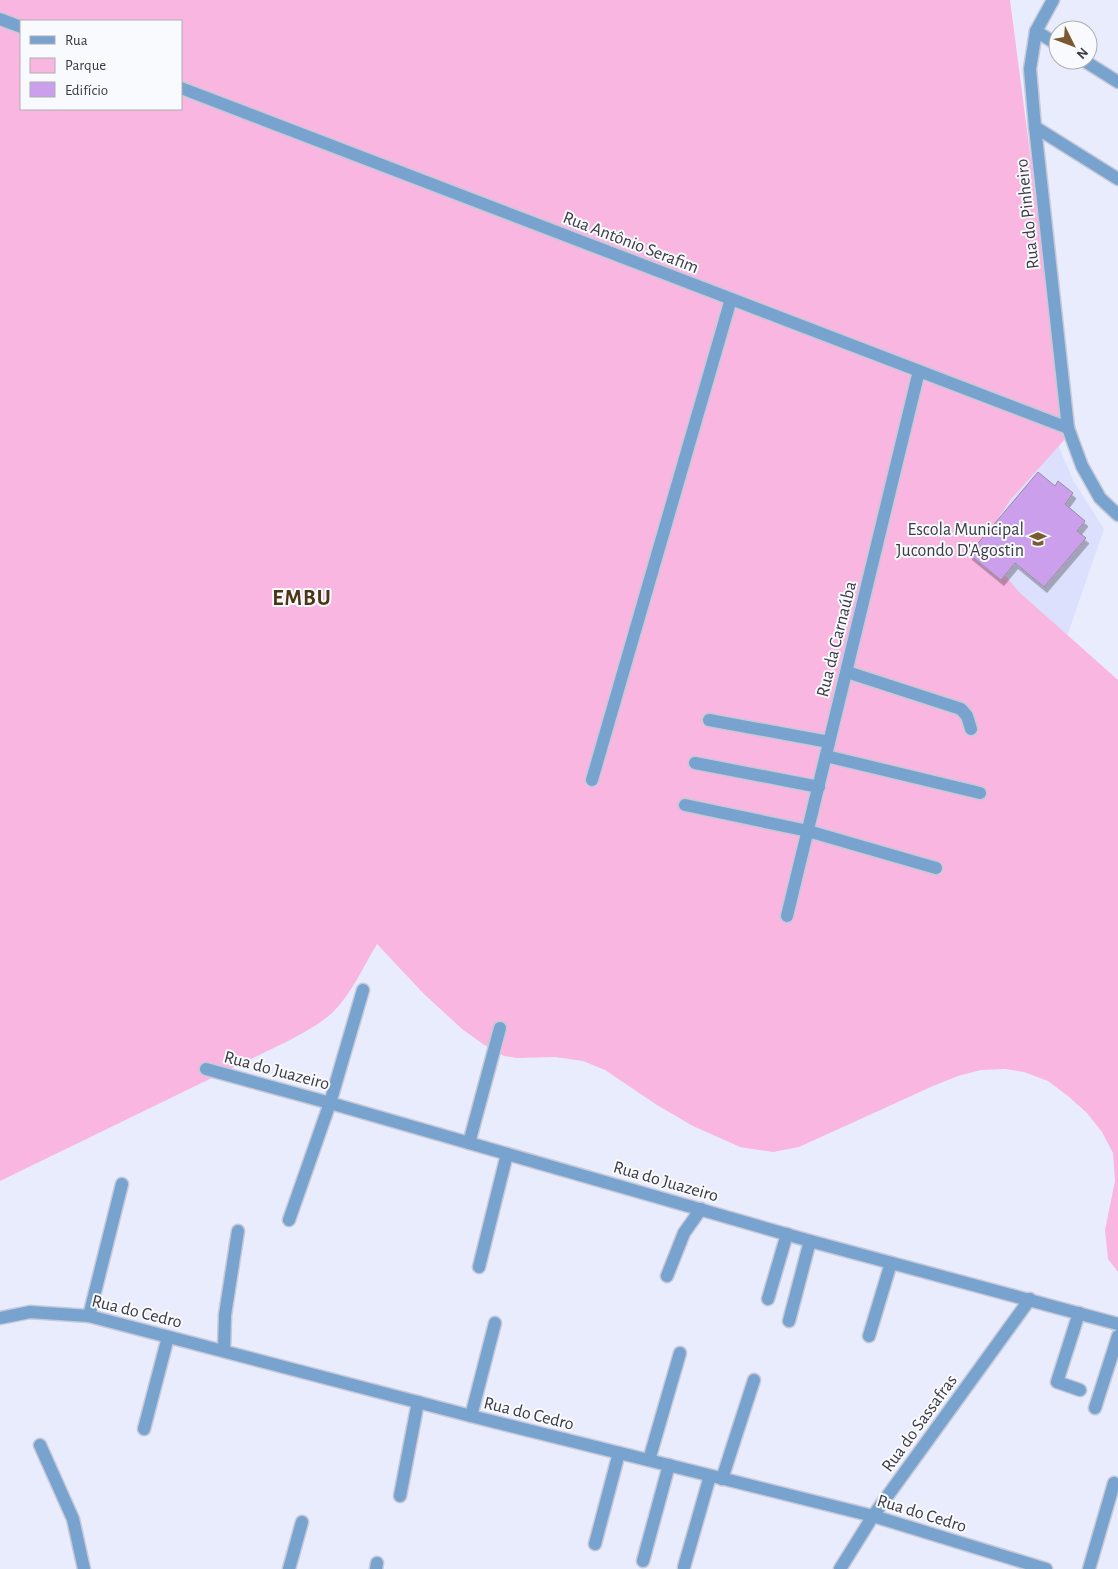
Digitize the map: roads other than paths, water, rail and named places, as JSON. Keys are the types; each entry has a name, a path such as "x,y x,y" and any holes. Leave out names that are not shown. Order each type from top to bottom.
{"street":[{"name":"Rua do Pinheiro","path":"1053,0 1036,32 1030,69 1068,428"},
{"path":"0,19 20,27"},
{"path":"1036,32 1048,39"},
{"path":"1098,69 1118,82"},
{"name":"Rua Antônio Serafim","path":"182,88 1068,428"},
{"path":"1035,127 1118,179"},
{"path":"592,780 731,299"},
{"name":"Rua da Carnaúba","path":"787,916 919,371"},
{"path":"1068,428 1082,466 1100,498 1118,515"},
{"path":"846,672 961,709 967,716 971,729"},
{"path":"709,720 829,742"},
{"path":"826,756 980,793"},
{"path":"695,764 818,786"},
{"path":"685,806 808,831 936,868"},
{"path":"289,1220 330,1103 363,990"},
{"path":"469,1142 500,1028"},
{"name":"Rua do Juazeiro","path":"206,1069 469,1142 810,1241 1118,1324"},
{"path":"479,1267 507,1154"},
{"path":"89,1316 122,1184"},
{"path":"667,1276 684,1233 701,1210"},
{"path":"224,1351 225,1315 238,1231"},
{"path":"768,1300 787,1234"},
{"path":"789,1320 810,1241"},
{"path":"869,1336 891,1262"},
{"name":"Rua do Sassafras","path":"840,1569 874,1516 1030,1299"},
{"name":"Rua do Cedro","path":"0,1318 30,1312 89,1316 471,1416 874,1516 1012,1564 1046,1569"},
{"path":"1079,1313 1057,1382 1080,1390"},
{"path":"471,1416 495,1323"},
{"path":"1096,1408 1118,1336"},
{"path":"144,1429 168,1337"},
{"path":"649,1460 680,1352"},
{"path":"684,1567 716,1477 754,1380"},
{"path":"400,1496 418,1402"},
{"path":"40,1445 73,1519 84,1569"},
{"path":"595,1544 619,1453"},
{"path":"643,1561 669,1465"},
{"path":"1089,1569 1114,1483"},
{"path":"289,1569 302,1522"}],"place":[{"name":"Escola Municipal Jucondo D'Agostin","path":"1038,539"}],"district":[{"name":"EMBU","path":"302,597"}]}
